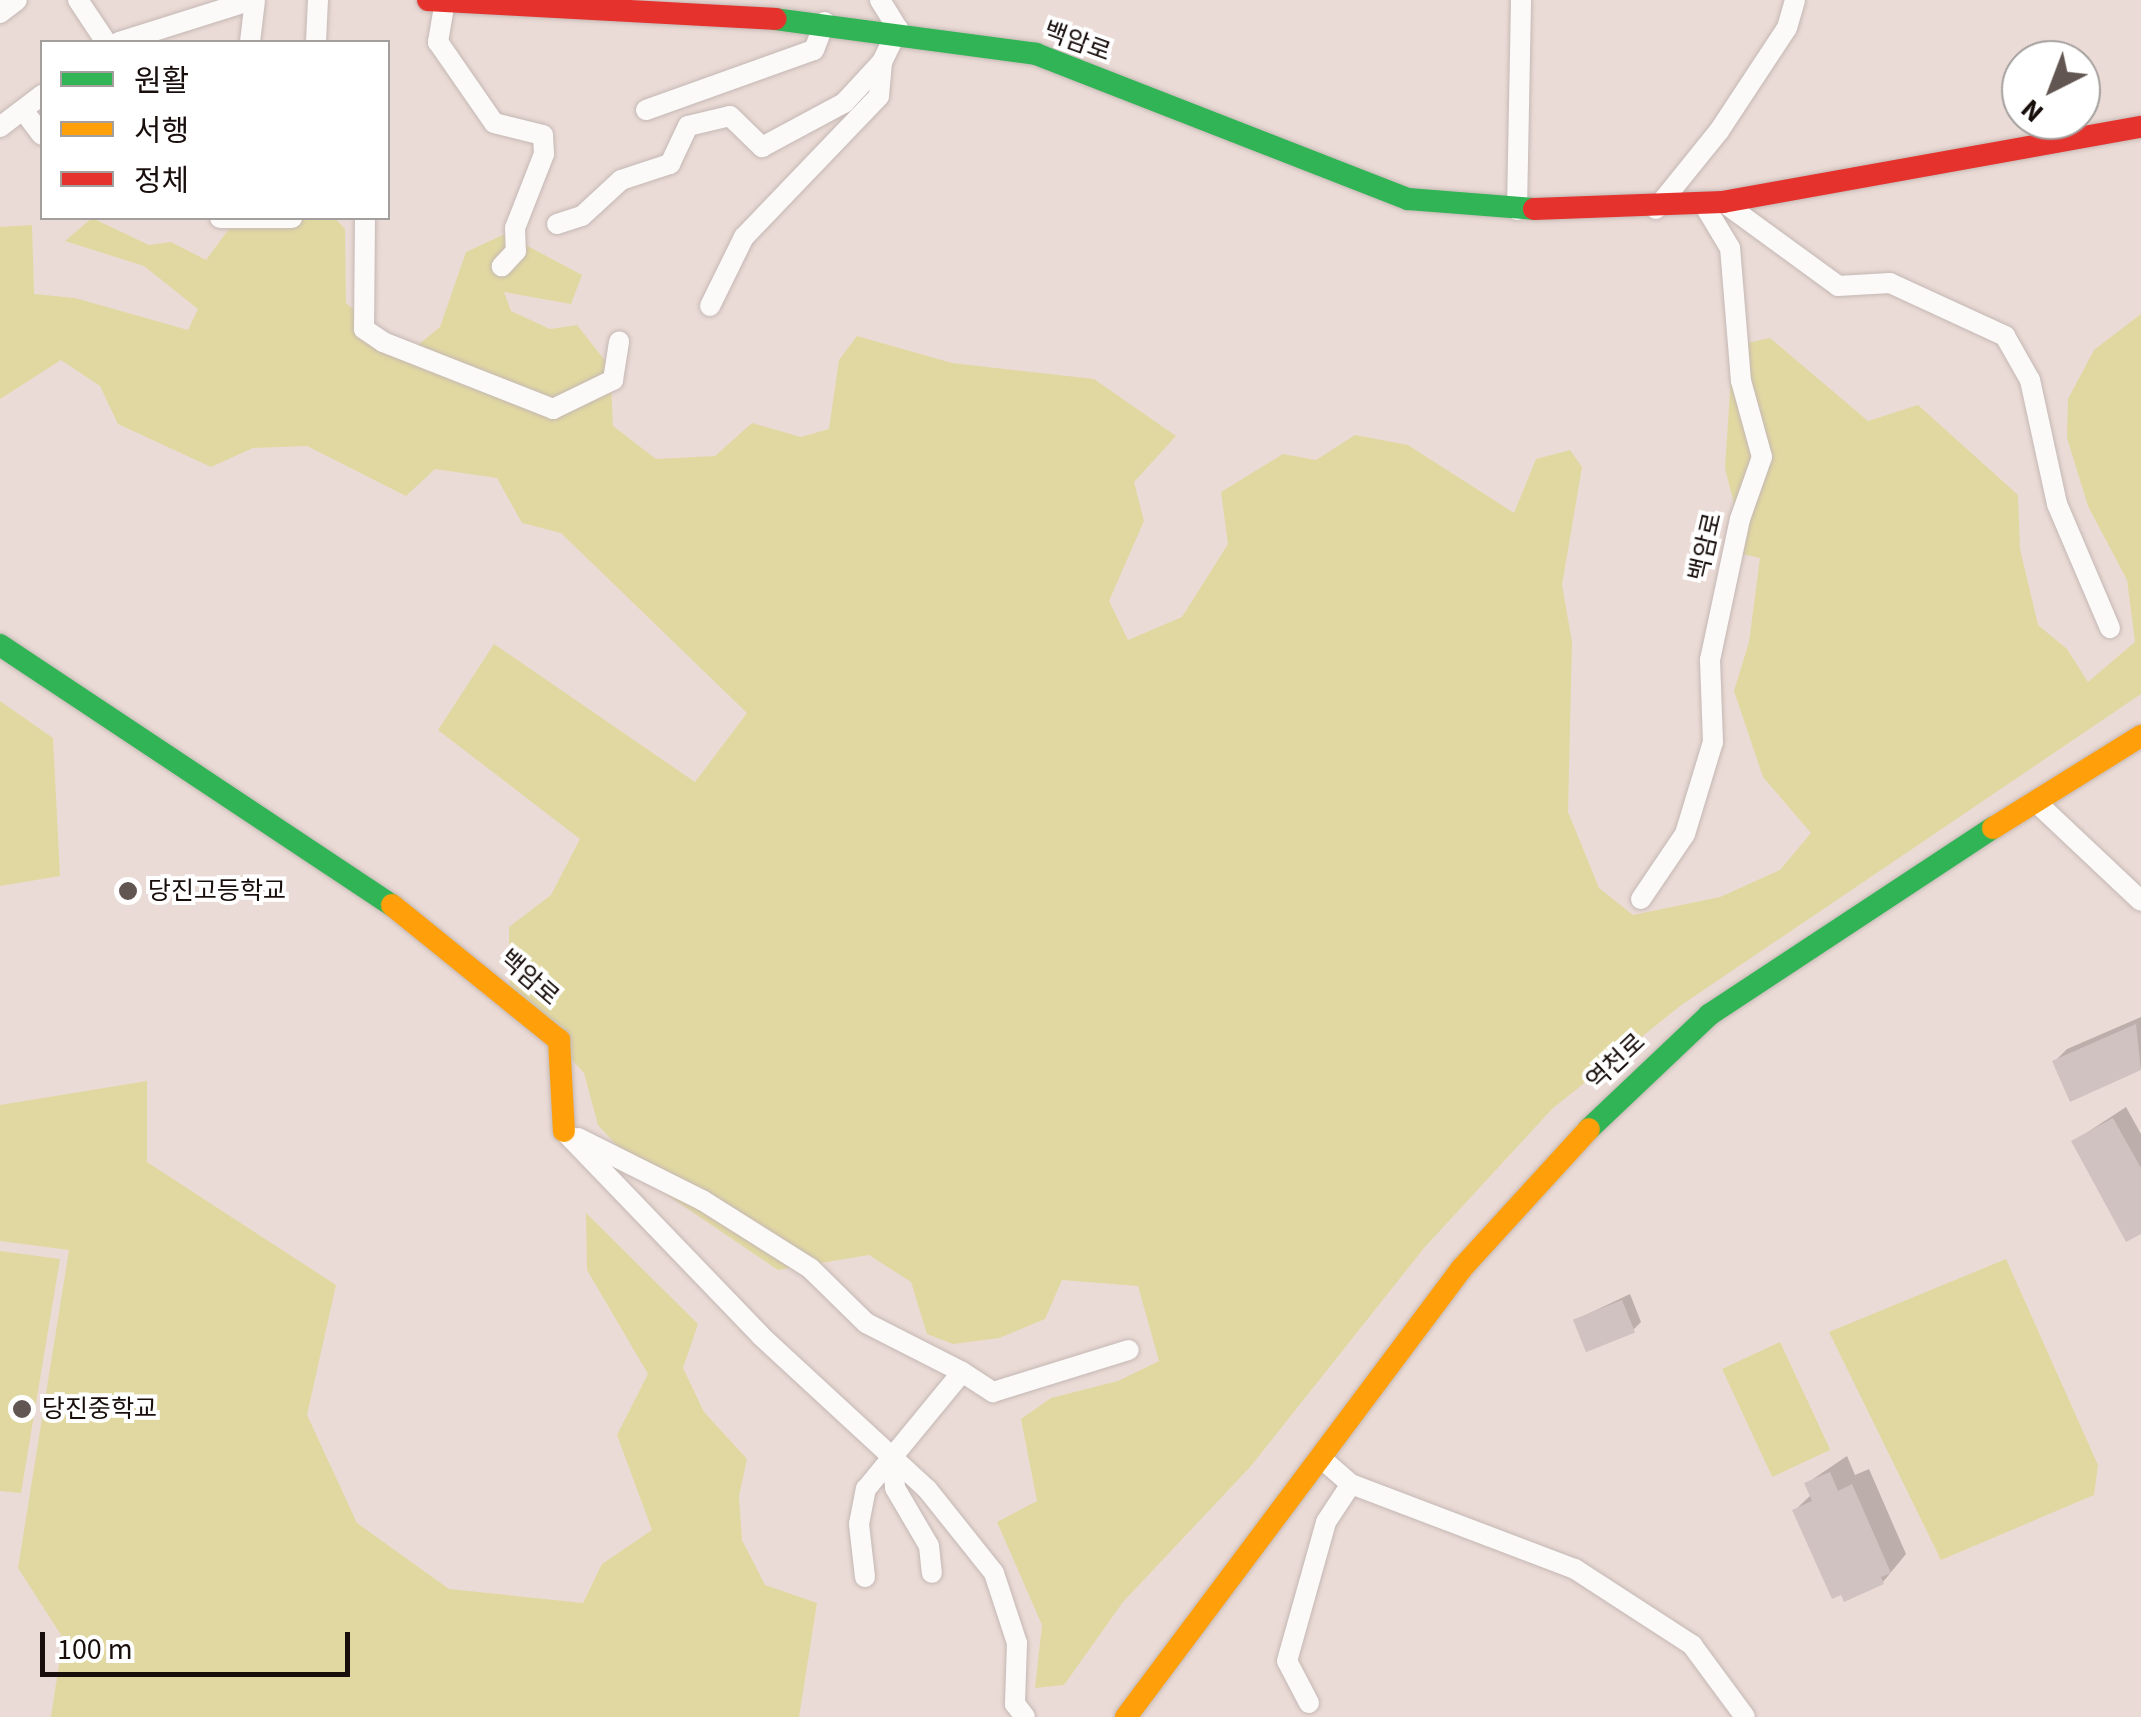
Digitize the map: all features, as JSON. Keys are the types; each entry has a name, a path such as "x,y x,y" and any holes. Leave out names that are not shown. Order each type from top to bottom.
{"street":[{"path":"0,13 17,0"},
{"path":"78,0 105,40"},
{"path":"125,40 254,0 250,40"},
{"path":"316,40 318,0"},
{"name":"백암로","path":"428,0 541,2 825,22 898,29 1036,54 1408,199 1517,210 1656,209 1713,203 2141,126"},
{"path":"445,0 438,42 494,123 543,135 544,154 515,228 516,251 502,266"},
{"path":"558,224 582,216 621,180 670,164 688,126 730,116 762,147 778,143 844,102 882,62 898,29 880,0"},
{"path":"1517,210 1520,0"},
{"path":"1656,209 1719,131 1787,28 1796,0"},
{"path":"646,110 814,50 825,22"},
{"path":"710,306 744,238 879,96 882,62"},
{"path":"0,127 40,97"},
{"path":"23,110 40,132"},
{"path":"1713,203 1838,286 1890,282 2005,336 2030,380 2056,504 2110,628"},
{"name":"백암로","path":"1641,899 1685,834 1713,742 1710,660 1740,518 1762,458 1741,381 1730,248 1713,203"},
{"path":"365,220 364,328 383,342 553,409 613,380 619,341"},
{"name":"백암로","path":"0,645 316,850 476,969 559,1040 564,1132"},
{"name":"역천로","path":"1126,1717 1462,1268 1627,1087 1769,971 2141,736"},
{"path":"2036,802 2141,901"},
{"path":"564,1132 702,1200 810,1268 866,1323 993,1392 1130,1350"},
{"path":"564,1132 760,1336 892,1458 994,1573 1016,1643 1015,1704 1025,1717"},
{"path":"866,1577 859,1524 866,1489 962,1372"},
{"path":"892,1458 895,1488 929,1546 932,1573"},
{"path":"1322,1459 1351,1484 1575,1569 1692,1644 1745,1717"},
{"path":"1309,1703 1287,1661 1326,1522 1351,1484"}],"shaded area":[{"path":"90,220 96,220 149,245 171,242 206,260 236,220 337,220 345,229 346,303 407,354 440,327 466,252 505,234 582,275 571,304 504,292 511,311 550,329 577,325 610,367 613,426 656,459 715,456 752,423 801,437 829,429 839,360 857,336 952,363 1094,379 1176,436 1134,482 1144,521 1109,601 1128,640 1182,617 1228,544 1221,492 1283,454 1316,460 1355,435 1408,445 1514,513 1536,459 1570,450 1582,467 1562,585 1572,642 1568,812 1599,888 1633,915 1720,897 1780,870 1811,833 1763,777 1734,691 1749,642 1760,558 1729,551 1734,504 1725,468 1733,346 1770,338 1868,421 1918,405 2018,495 2020,549 2038,625 2067,649 2088,682 2135,642 2127,580 2088,506 2067,438 2068,399 2094,350 2141,314 2141,694 1680,1006 1552,1109 1424,1248 1251,1466 1123,1602 1064,1685 1035,1688 1042,1625 997,1522 1037,1501 1021,1419 1051,1398 1118,1381 1159,1361 1138,1286 1062,1280 1045,1319 999,1338 953,1344 927,1334 911,1282 869,1255 778,1270 654,1186 598,1125 584,1073 510,993 509,927 551,895 580,839 438,730 494,644 695,782 747,713 561,533 522,523 497,478 435,469 406,496 307,446 253,448 211,467 118,424 100,386 61,360 0,399 0,227 32,225 34,294 75,298 188,330 198,309 144,266 65,241"},
{"path":"0,701 53,738 60,876 0,886"},
{"path":"147,1081 147,1162 336,1285 307,1415 357,1523 449,1589 583,1603 602,1564 652,1530 617,1435 648,1374 587,1270 586,1213 698,1324 683,1368 704,1412 747,1459 739,1496 742,1540 765,1585 817,1603 799,1717 51,1717 63,1638 18,1568 69,1250 0,1241 0,1105"},
{"path":"0,1251 60,1259 21,1493 0,1491"},
{"path":"2006,1259 2098,1465 2094,1495 1941,1560 1829,1332"},
{"path":"1780,1342 1830,1450 1772,1477 1722,1369"}],"building":[{"path":"2136,1024 2141,1070 2070,1102 2052,1061"},
{"path":"2113,1118 2141,1168 2141,1234 2126,1242 2071,1141"},
{"path":"1622,1300 1635,1332 1586,1352 1573,1320"},
{"path":"1830,1472 1838,1491 1852,1484 1891,1573 1881,1577 1884,1584 1844,1602 1841,1595 1832,1599 1792,1510 1812,1501 1804,1483"}],"traffic: fast":[{"path":"775,19 1036,54 1408,199 1534,209"},
{"path":"0,645 392,905"},
{"path":"1589,1129 1709,1015 1993,828"}],"traffic: slow":[{"path":"1993,828 2141,736"},
{"path":"392,905 559,1040 564,1131"},
{"path":"1126,1717 1462,1268 1589,1129"}],"traffic: jam":[{"path":"428,0 775,19"},
{"path":"1534,209 1723,202 2141,127"}],"place":[{"name":"당진고등학교","path":"128,891"},
{"name":"당진중학교","path":"22,1409"}]}
